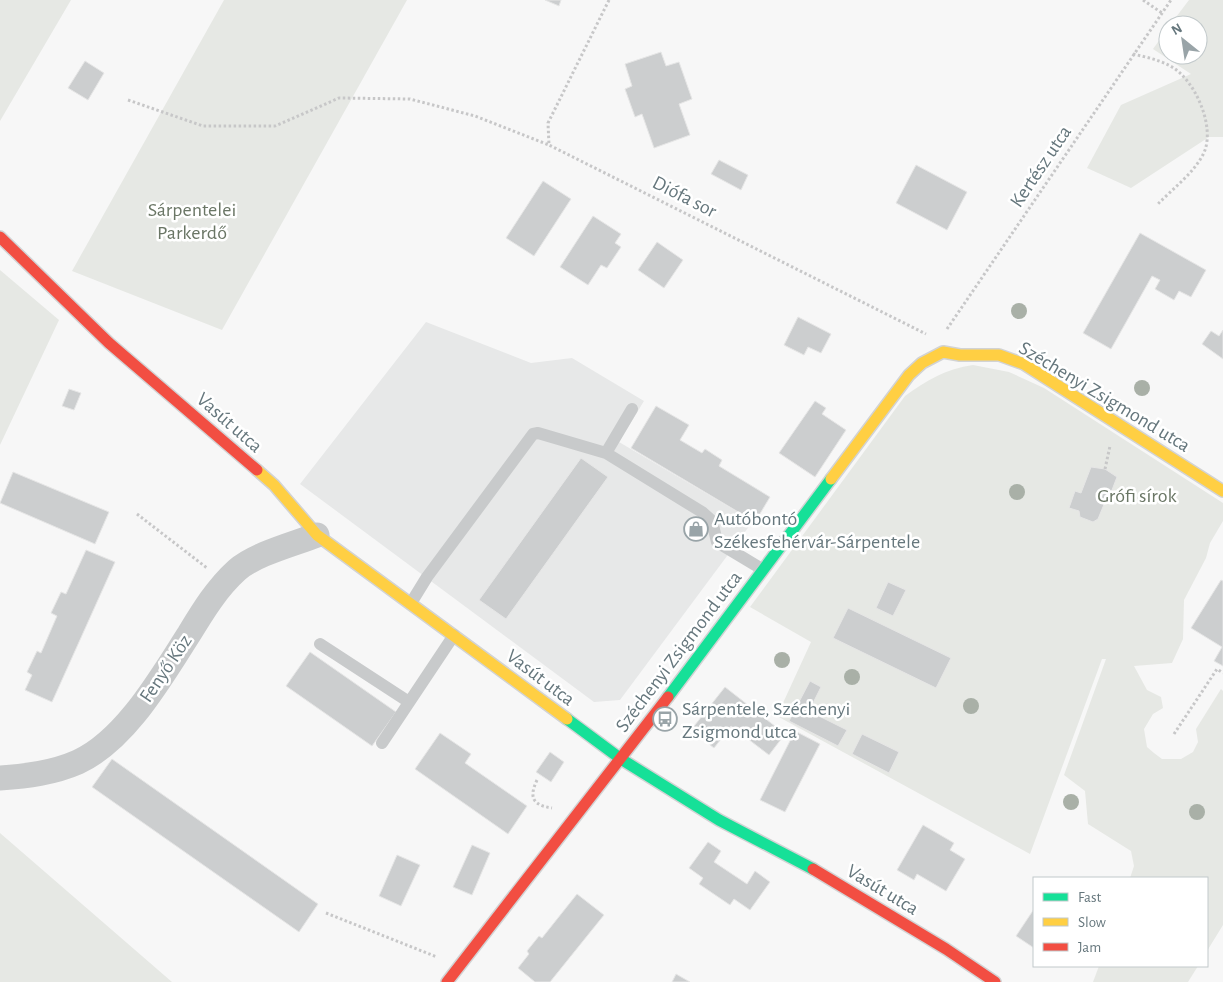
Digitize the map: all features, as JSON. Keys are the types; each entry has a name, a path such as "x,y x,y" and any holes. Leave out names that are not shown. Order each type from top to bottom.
{"street":[{"name":"Vasút utca","path":"0,237 109,343 274,485 317,535 621,759 718,820 828,877 946,949 995,982"},
{"name":"Széchenyi Zsigmond utca","path":"447,982 621,759 909,375 922,363 943,352 960,355 999,355 1024,364 1223,491"},
{"name":"Fenyő Köz","path":"0,778 53,771 78,762 94,753 138,709 208,604 239,569 317,535"}],"lane":[{"path":"606,453 632,409"},
{"path":"411,603 427,577 533,434 538,433 606,453 702,512 712,521 717,542 762,569"},
{"path":"382,743 454,635"},
{"path":"320,644 409,702"}],"path":[{"path":"549,145 548,123 609,0"},
{"path":"1143,0 1162,13"},
{"name":"Kertész utca","path":"943,352 947,329 1171,0"},
{"path":"1133,54 1154,59 1182,75 1195,95 1205,124 1205,149 1198,163 1157,205"},
{"name":"Diófa sor","path":"128,100 203,126 275,126 339,98 410,99 475,116 549,145 929,335 943,352"},
{"path":"137,514 207,568"},
{"path":"1174,734 1217,669 1223,673"},
{"path":"537,780 532,791 533,798 537,803 547,807"},
{"path":"326,913 459,966"}],"shaded area":[{"path":"426,322 531,363 572,358 644,401 619,442 753,521 620,700 594,702 300,484"}],"green space":[{"path":"0,0 71,0 0,121"},
{"name":"Sárpentelei Parkerdő","path":"224,0 407,0 222,330 72,271"},
{"path":"1189,0 1223,0 1223,137 1209,137 1131,188 1087,168 1121,105 1191,74 1177,65 1208,65 1208,15 1178,15"},
{"path":"1158,42 1158,52 1153,49"},
{"path":"0,270 59,320 0,445"},
{"name":"Grófi sírok","path":"973,365 1009,372 1044,388 1223,503 1223,521 1210,543 1206,558 1184,600 1183,639 1172,663 1134,666 1147,690 1161,697 1163,708 1153,714 1144,729 1147,747 1162,759 1181,759 1193,752 1198,742 1196,729 1221,689 1223,691 1223,925 1208,949 1208,877 1130,877 1134,866 1131,851 1088,824 1085,791 1064,775 1106,659 1102,659 1030,854 777,716 811,642 750,607 905,396 937,376"},
{"path":"0,833 172,982 0,982"},
{"path":"1099,967 1197,967 1188,982 1093,982"}],"building":[{"path":"545,0 561,0 559,6"},
{"path":"661,52 666,66 679,62 692,99 679,104 690,135 654,148 642,114 635,117 625,89 632,86 625,64"},
{"path":"85,61 104,73 88,100 68,88"},
{"path":"719,160 748,175 741,190 711,174"},
{"path":"916,165 967,192 947,230 896,203"},
{"path":"543,181 571,199 534,256 506,238"},
{"path":"593,216 621,234 615,243 621,247 607,268 601,265 588,285 560,267"},
{"path":"1140,233 1206,270 1191,297 1179,291 1174,300 1155,289 1160,280 1152,276 1111,349 1083,333"},
{"path":"657,242 683,260 664,288 638,270"},
{"path":"798,317 831,334 821,353 808,347 804,355 784,345"},
{"path":"1223,330 1223,359 1202,344 1211,331 1219,336"},
{"path":"69,389 81,393 74,410 62,406"},
{"path":"815,401 826,408 822,414 846,430 815,477 779,453"},
{"path":"656,406 689,425 680,440 702,453 705,449 722,460 719,466 770,497 755,522 631,448"},
{"path":"581,458 608,477 506,619 479,600"},
{"path":"1091,467 1105,469 1117,477 1107,503 1105,502 1098,519 1093,522 1080,517 1079,511 1069,508 1075,491 1081,493"},
{"path":"13,472 109,512 95,544 0,503"},
{"path":"86,550 115,562 52,702 25,690 32,675 27,672 37,651 41,653 57,616 51,613 61,592 66,594"},
{"path":"1221,580 1223,581 1223,666 1214,661 1222,647 1191,628"},
{"path":"888,582 906,590 893,616 876,608"},
{"path":"848,608 951,658 936,688 833,638"},
{"path":"310,652 396,712 372,746 286,686"},
{"path":"810,681 821,687 809,711 847,730 838,746 789,721"},
{"path":"725,687 785,734 769,755 731,726 714,748 691,730"},
{"path":"795,731 820,744 785,812 760,800"},
{"path":"440,733 471,754 465,763 527,806 508,834 415,769"},
{"path":"862,734 899,752 889,773 852,754"},
{"path":"550,752 564,762 551,782 536,772"},
{"path":"112,759 318,904 299,932 92,787"},
{"path":"923,825 954,843 950,850 965,859 946,891 917,874 914,880 897,870"},
{"path":"708,842 721,851 714,862 747,884 755,871 770,882 750,910 734,899 730,905 699,884 703,878 689,868"},
{"path":"472,845 490,853 472,895 453,887"},
{"path":"397,855 420,865 401,906 379,896"},
{"path":"577,894 604,915 550,982 535,982 518,968 529,954 527,951 539,936 542,938"},
{"path":"1033,910 1033,947 1016,936"},
{"path":"676,974 690,982 672,982"}],"traffic: fast":[{"path":"668,697 831,479"},
{"path":"567,719 621,759 719,820 813,869"}],"traffic: slow":[{"path":"831,479 909,375 922,363 943,352 960,355 999,355 1024,364 1223,491"},
{"path":"257,470 274,485 317,535 567,719"}],"traffic: jam":[{"path":"0,237 109,343 257,470"},
{"path":"447,982 668,697"},
{"path":"813,869 946,949 995,982"}],"place":[{"name":"Autóbontó Székesfehérvár-Sárpentele","path":"696,529"},
{"name":"Sárpentele, Széchenyi Zsigmond utca","path":"665,719"}]}
